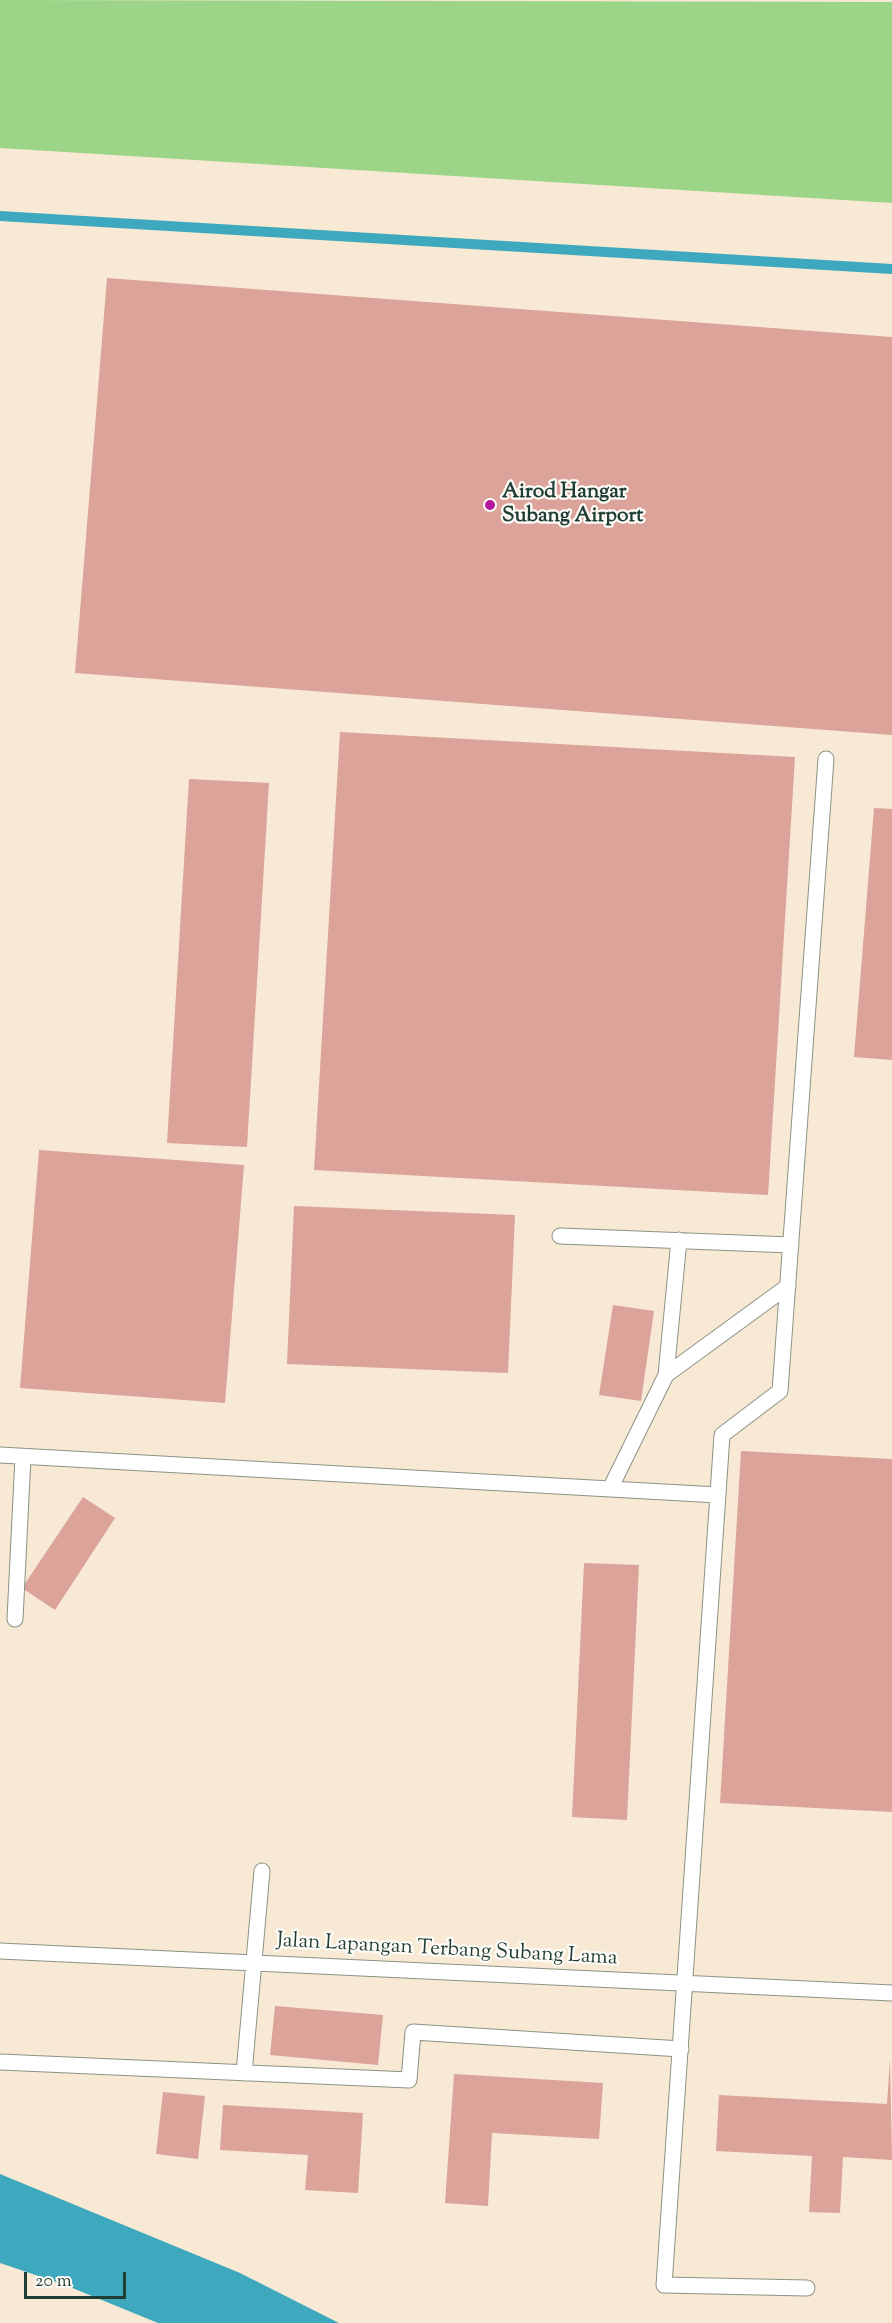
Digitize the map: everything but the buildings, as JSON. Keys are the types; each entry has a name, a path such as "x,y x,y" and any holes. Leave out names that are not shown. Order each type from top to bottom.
{"lane":[{"path":"807,2288 664,2285 684,1983 698,1825 722,1435 780,1391 826,759"},
{"path":"560,1236 791,1245"},
{"path":"610,1489 666,1375 679,1240"},
{"path":"666,1375 788,1286"},
{"path":"0,1455 718,1495"},
{"path":"15,1619 23,1457"},
{"path":"244,2073 262,1871"},
{"name":"Jalan Lapangan Terbang Subang Lama","path":"0,1951 892,1993"},
{"path":"0,2062 409,2080 413,2032 681,2049"}],"green space":[{"path":"0,0 892,2 892,203 0,148"}],"water":[{"path":"0,2174 240,2273 339,2323 158,2323 65,2285 0,2263"}],"waterway":[{"path":"0,216 892,269"}],"place":[{"name":"Airod Hangar Subang Airport","path":"490,505"}]}
